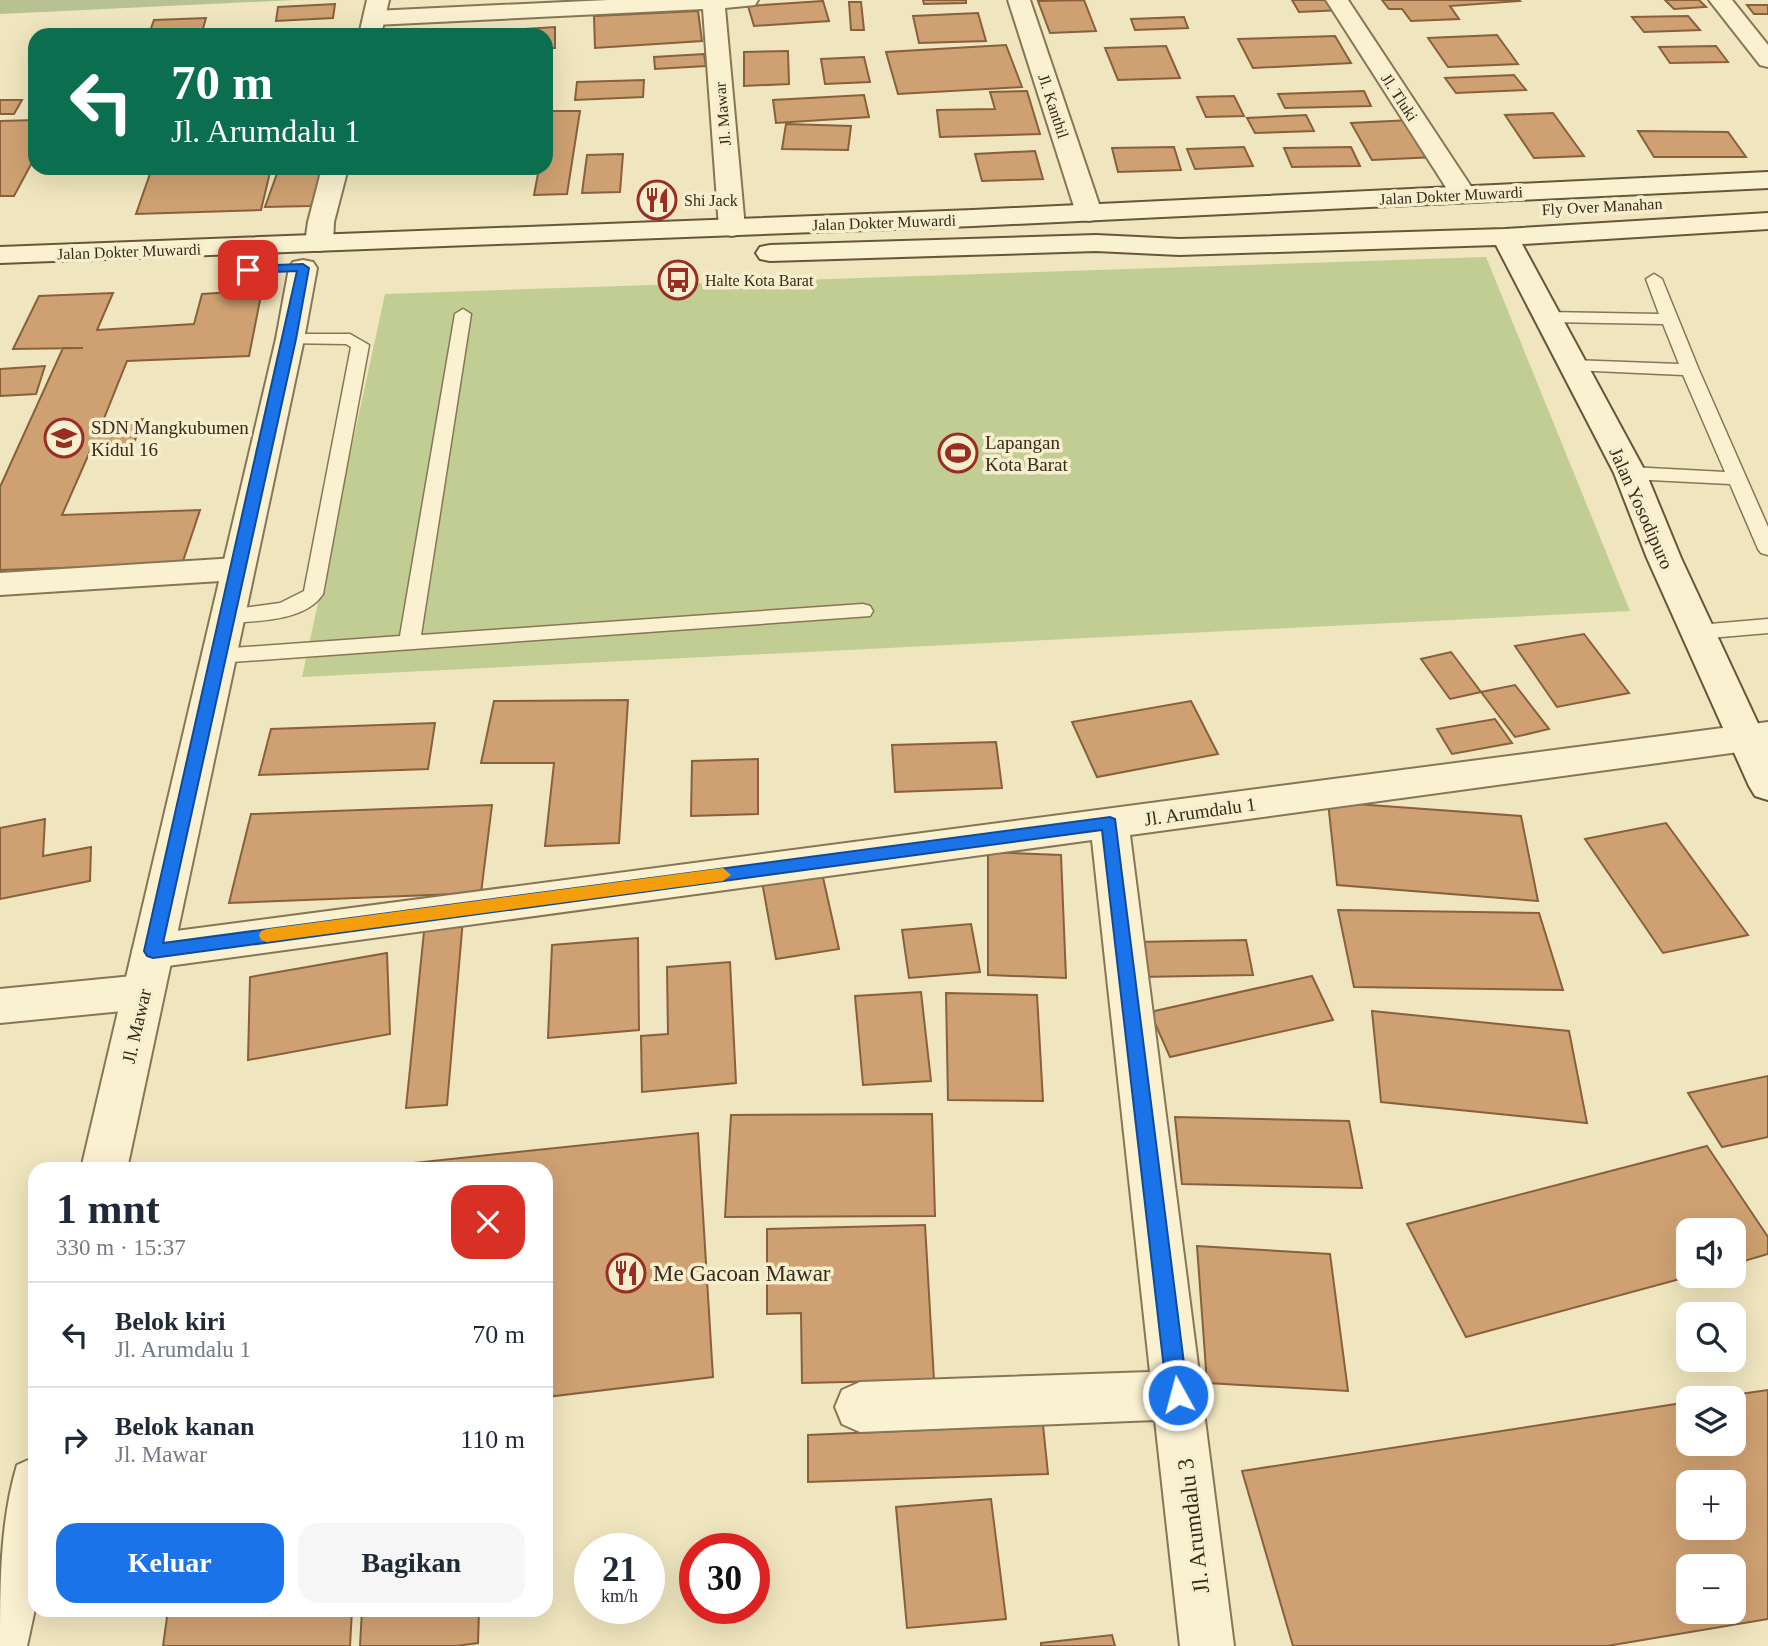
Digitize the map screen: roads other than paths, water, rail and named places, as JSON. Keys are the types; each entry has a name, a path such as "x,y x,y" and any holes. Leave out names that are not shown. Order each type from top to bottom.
{"street":[{"path":"374,18 747,0"},
{"name":"Jl. Kanthil","path":"1019,0 1097,212"},
{"name":"Jl. Tluki","path":"1337,0 1463,194"},
{"path":"1720,0 1768,60"},
{"name":"Jl. Mawar","path":"713,1 732,228"},
{"name":"Jl. Mawar","path":"106,1162 236,569 290,339 333,175"},
{"name":"Jalan Dokter Muwardi","path":"0,278 732,228 1768,180"},
{"name":"Fly Over Manahan","path":"1189,227 1768,198"},
{"path":"1097,212 1189,227"},
{"name":"Jalan Dokter Muwardi","path":"748,254 1096,243 1179,247 1505,237 1768,221"},
{"path":"1096,243 1189,227"},
{"name":"Jalan Yosodipuro","path":"1505,237 1630,473 1698,632 1758,737 1768,786"},
{"name":"Jalan Dokter Muwardi","path":"0,255 311,256 526,261"},
{"path":"0,584 236,569"},
{"name":"Jl. Arumdalu 1","path":"153,951 1758,737"},
{"name":"Jl. Arumdalu 3","path":"1110,823 1207,1646"},
{"path":"0,1006 143,992"},
{"path":"860,1407 1178,1395"},
{"path":"0,1646 20,1516"}],"lane":[{"path":"1654,279 1690,370 1768,549"},
{"path":"409,643 463,314"},
{"path":"1547,317 1670,319"},
{"path":"226,616 284,611 302,604 313,594 359,345 350,340 290,339"},
{"path":"1572,365 1690,370"},
{"path":"1630,473 1738,479"},
{"path":"218,656 863,611"},
{"path":"1698,632 1768,626"}],"place":[{"name":"Shi Jack","path":"657,200"},
{"name":"Halte Kota Barat","path":"678,280"},
{"name":"SDN Mangkubumen Kidul 16","path":"64,438"},
{"name":"Lapangan Kota Barat","path":"958,453"},
{"name":"Me Gacoan Mawar","path":"626,1273"}]}
